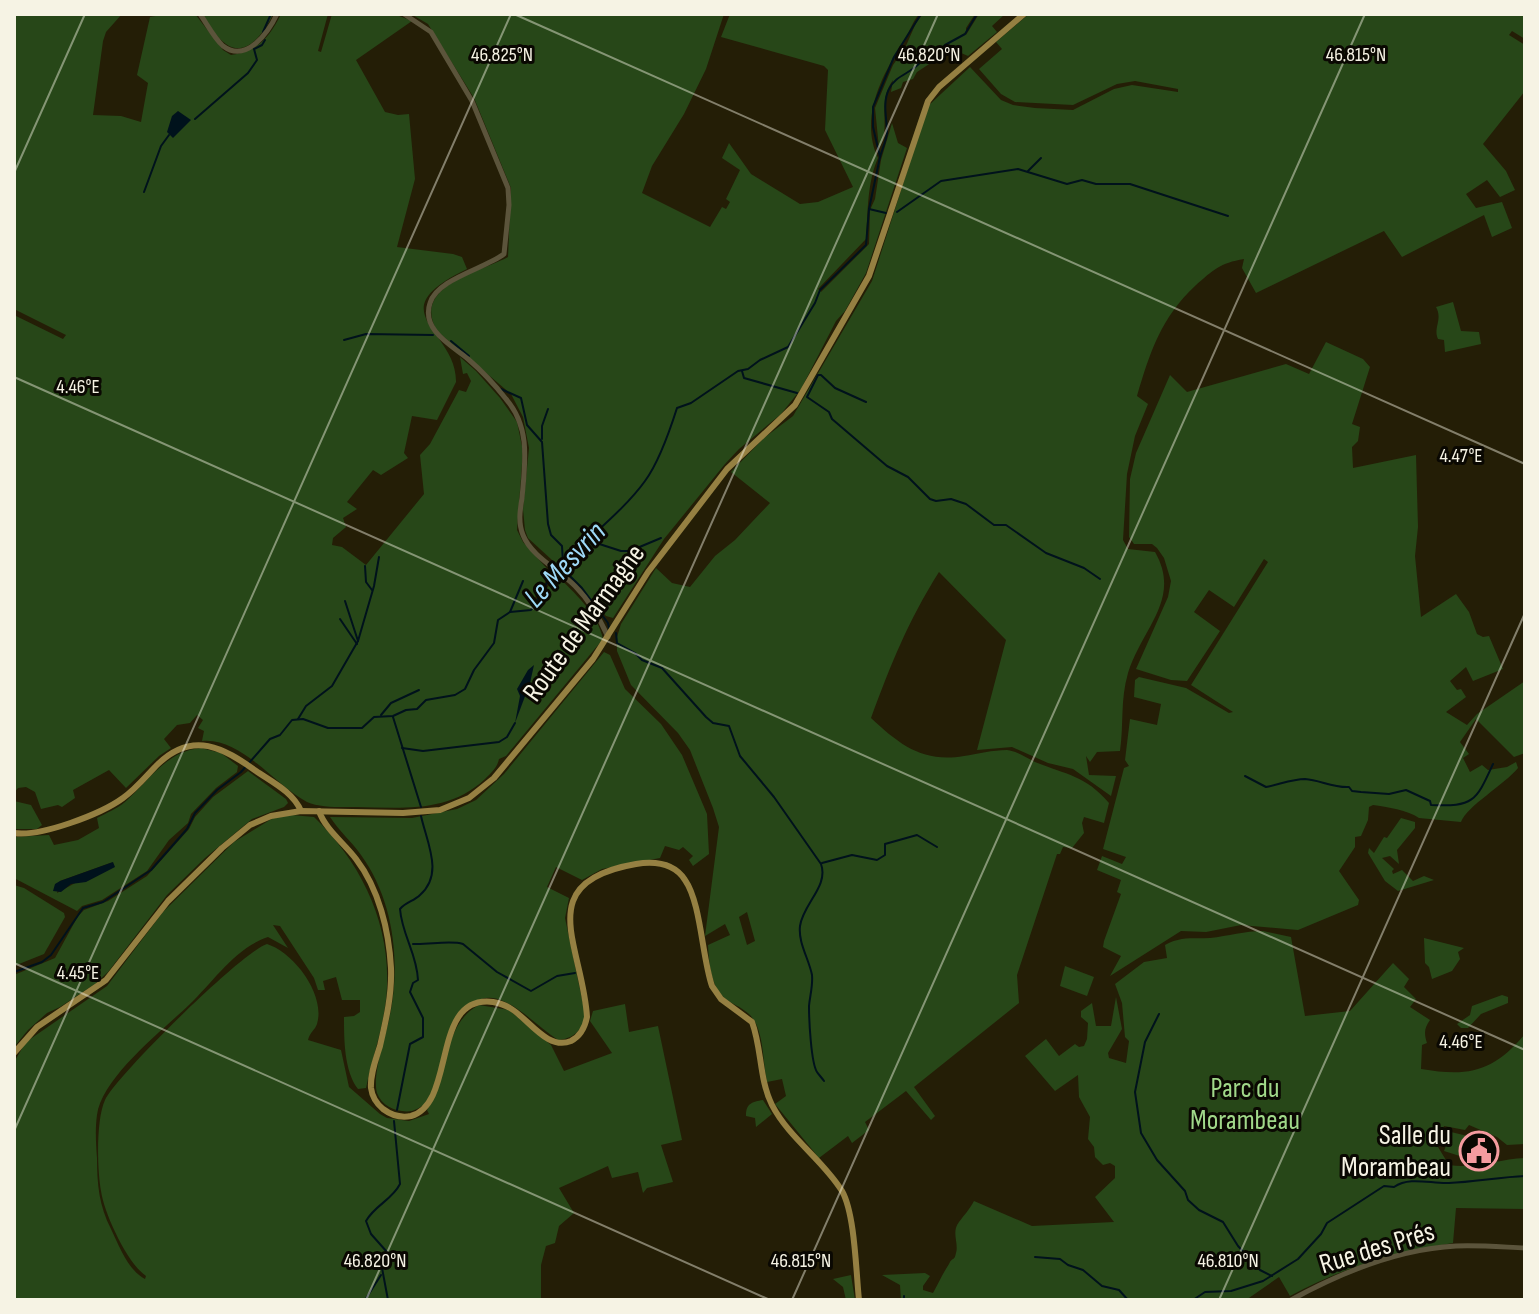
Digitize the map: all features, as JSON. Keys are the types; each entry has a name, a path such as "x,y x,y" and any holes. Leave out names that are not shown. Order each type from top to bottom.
{"main road":[{"name":"Route de Marmagne","path":"14,1053 37,1027 106,980 168,901 250,825 271,816 301,811 418,813 440,810 469,798 485,786 510,760 608,638 648,572 727,469 786,415 807,386 869,276 928,101 939,87 1024,14"},
{"path":"14,833 39,832 114,803 132,791 167,756 182,748 198,745 214,747 247,764 288,794 301,811"},
{"path":"319,811 368,878 387,934 391,996 371,1082 375,1099 385,1111 405,1117 426,1107 434,1095 452,1030 465,1011 477,1003 490,1002 510,1008 553,1041 569,1042 579,1035 587,1017 570,928 574,898 582,885 604,872 643,863 663,864 677,871 689,886 712,986 721,999 752,1022 764,1085 771,1102 787,1127 843,1194 851,1230 859,1300"}],"street":[{"path":"200,14 224,46 237,50 260,41 277,14"},
{"path":"404,14 431,32 472,101 508,188 504,254 438,289 430,302 431,324 441,338 470,361 515,412 526,450 520,515 522,534 580,592 601,621 608,638"},
{"name":"Rue des Prés","path":"1291,1300 1349,1273 1415,1252 1457,1246 1525,1248"}],"green space":[{"path":"14,14 122,14 106,32 103,41 93,115 121,116 141,122 148,83 137,75 150,17 195,14 223,50 231,55 248,51 262,42 281,14 328,14 318,51 321,52 332,14 394,14 412,21 356,60 385,112 409,114 415,179 397,247 453,254 462,257 467,269 440,284 427,298 424,310 453,364 456,382 437,420 412,416 404,453 408,458 381,475 373,470 347,502 357,509 343,518 346,527 333,538 332,545 342,547 366,565 424,494 420,455 430,444 459,390 466,392 471,381 467,373 463,374 460,357 500,398 517,422 523,451 517,530 523,542 551,573 532,602 533,609 556,575 591,612 603,639 506,756 499,759 492,772 471,790 456,798 424,806 390,808 312,804 244,754 230,746 202,741 204,731 198,728 203,720 197,715 190,723 177,725 164,739 171,748 126,788 109,770 73,790 75,798 62,807 41,809 35,792 26,787 18,788 14,793 14,315 63,339 66,335 14,309"},
{"path":"202,14 273,14 255,41 234,48 222,41"},
{"path":"411,14 724,14 706,69 684,114 652,166 642,193 710,227 722,207 726,209 730,202 726,199 740,170 722,158 729,143 751,174 800,204 818,202 853,187 825,130 828,70 824,66 721,37 730,14 919,14 886,72 875,100 871,129 878,158 870,187 866,239 818,289 821,292 869,244 870,210 892,123 898,143 907,148 866,273 836,321 801,389 781,414 725,464 664,539 613,618 606,616 576,582 528,538 523,509 529,448 523,417 511,394 437,331 431,316 433,303 452,283 508,257 511,188 474,98 428,24"},
{"path":"923,14 975,14 966,28 966,35 979,14 1005,14 992,26 997,32 968,56 952,49 917,72 913,79 903,82 901,88 891,92 893,80 885,98 884,132 879,148 875,108 893,65"},
{"path":"1029,14 1525,14 1525,39 1512,31 1509,35 1525,45 1525,91 1483,144 1506,171 1515,190 1500,197 1487,180 1466,194 1476,208 1502,202 1512,228 1492,237 1484,215 1402,257 1384,231 1256,293 1242,268 1244,259 1223,265 1207,276 1173,310 1152,350 1137,396 1148,404 1135,436 1127,474 1123,540 1128,549 1155,552 1162,569 1162,599 1128,673 1120,751 1097,752 1090,762 1086,756 1089,775 1116,776 1111,796 1073,769 1048,763 1012,747 977,750 1006,640 939,572 901,643 871,718 902,744 936,757 1007,750 1014,752 1083,781 1109,803 1104,823 1084,817 1084,833 1072,848 1063,847 1057,854 1017,975 1019,1003 914,1087 935,1116 931,1120 906,1091 865,1122 869,1130 852,1143 848,1136 819,1158 775,1104 786,1096 782,1079 767,1082 761,1039 755,1021 724,997 715,984 708,945 730,935 725,924 705,936 719,827 690,750 678,733 631,685 617,651 617,637 621,624 656,568 672,583 690,587 715,556 770,503 731,472 764,438 793,416 872,281 928,106 970,67 1001,100 1035,108 1073,110 1114,89 1132,85 1178,92 1178,89 1135,81 1117,84 1073,105 1015,102 1001,94 979,69 1002,49 996,42","holes":["747,912 755,941 747,945 739,917"]},
{"path":"1453,302 1461,331 1479,332 1481,344 1445,352 1444,340 1438,339 1437,335 1439,316 1436,307"},
{"path":"1326,342 1363,359 1370,367 1352,424 1360,427 1358,441 1352,447 1353,468 1416,455 1418,527 1415,556 1421,617 1456,594 1469,612 1477,634 1489,636 1503,669 1473,681 1466,667 1450,681 1466,697 1446,712 1467,725 1477,714 1525,681 1525,753 1514,757 1476,719 1460,742 1469,754 1463,758 1470,772 1482,765 1488,770 1516,762 1518,768 1470,809 1461,822 1419,818 1397,809 1369,807 1368,820 1361,836 1355,837 1355,847 1339,871 1359,900 1358,905 1298,930 1241,925 1206,932 1181,931 1110,976 1121,956 1103,947 1121,894 1117,892 1121,880 1097,870 1102,856 1122,864 1126,857 1103,849 1124,768 1129,766 1125,760 1130,719 1157,725 1161,704 1134,697 1135,680 1139,677 1186,688 1229,713 1233,712 1191,685 1268,562 1264,559 1234,607 1209,590 1194,612 1220,631 1187,681 1171,680 1136,669 1168,597 1171,581 1164,558 1157,548 1152,544 1134,544 1129,537 1130,479 1136,453 1170,375 1187,392 1286,364 1309,374"},
{"path":"604,652 610,655 625,689 661,724 682,755 707,814 709,854 693,866 689,860 693,856 683,847 679,850 665,846 660,858 602,869 582,880 556,867 547,887 569,898 565,918 585,1013 580,1028 573,1035 558,1040 510,1004 492,998 472,1003 449,1033 437,1079 427,1101 412,1111 391,1108 379,1098 376,1086 393,999 394,956 388,914 372,873 330,817 412,818 457,809 476,800 504,774"},
{"path":"201,748 221,753 238,766 237,772 191,814 188,823 169,840 147,871 102,900 82,906 77,911 14,878 14,837 49,835 54,845 78,840 99,828 97,818 122,804 168,761 189,750","holes":["113,862 57,893 60,881"]},
{"path":"248,771 288,803 252,819 205,858 167,895 108,972 95,984 47,1013 14,1047 14,975 55,958 84,910 108,901 147,876 213,797"},
{"path":"14,801 31,805 42,825 37,829 14,829"},
{"path":"292,815 314,817 330,834 358,873 377,916 387,962 387,986 382,1025 366,1088 358,1089 353,1082 345,1045 344,1017 360,1012 360,1000 342,1000 336,977 323,981 325,990 318,990 314,978 280,926 273,925 288,948 268,937 235,957 135,1055 101,1100 96,1131 101,1203 121,1250 139,1275 145,1279 146,1276 131,1260 118,1237 101,1191 98,1144 105,1100 132,1066 181,1016 233,968 267,944 297,965 312,988 319,1012 317,1024 308,1040 341,1050 349,1087 387,1118 409,1121 429,1114 427,1110 458,1025 479,1005 509,1010 551,1045 564,1071 612,1053 590,1021 593,1011 625,1004 629,1032 658,1026 682,1140 661,1145 673,1182 647,1188 643,1193 638,1172 612,1178 608,1166 559,1188 574,1213 559,1226 555,1243 546,1246 541,1265 541,1300 14,1300 14,1062 26,1042 107,986 163,912 234,842 273,818"},
{"path":"1401,818 1415,822 1415,828 1397,850 1399,864 1390,856 1382,858 1394,869 1393,874 1402,870 1413,881 1424,876 1434,880 1398,891 1385,881 1368,853 1369,848 1374,853"},
{"path":"14,885 64,913 65,917 44,954 14,966"},
{"name":"Parc du Morambeau","path":"1263,931 1291,937 1305,1016 1350,1011 1393,963 1409,979 1404,987 1416,999 1410,1007 1430,1020 1425,1031 1427,1043 1422,1045 1421,1069 1453,1072 1479,1069 1502,1057 1525,1034 1525,1144 1507,1145 1497,1137 1469,1125 1465,1130 1444,1126 1438,1147 1449,1165 1468,1166 1525,1158 1525,1209 1456,1208 1453,1243 1369,1262 1290,1296 1279,1277 1246,1300 901,1300 900,1285 882,1275 925,1273 930,1276 923,1290 933,1293 955,1256 957,1226 974,1201 1032,1226 1114,1222 1095,1197 1115,1178 1115,1166 1110,1163 1103,1165 1095,1157 1094,1147 1088,1139 1090,1117 1079,1097 1078,1075 1055,1091 1025,1056 1046,1039 1059,1056 1075,1044 1084,1046 1088,1023 1081,1017 1081,1011 1092,1003 1096,1026 1111,1026 1116,997 1122,1029 1108,1053 1109,1058 1126,1063 1129,1041 1125,1037 1122,1003 1115,984 1144,962 1167,958 1165,945 1171,942"},
{"path":"1424,938 1464,948 1458,952 1460,959 1452,971 1432,979 1425,963"},
{"path":"1065,966 1094,977 1087,996 1060,986"},
{"path":"1502,995 1508,997 1508,1003 1481,1014 1468,1028 1457,1024 1470,1015 1472,1006"},
{"path":"763,1100 772,1114 756,1127 755,1118 746,1116 747,1108"},
{"path":"1451,1132 1476,1138 1466,1158 1444,1151"},
{"path":"851,1275 855,1300 846,1300 843,1287 833,1279"}],"water":[{"path":"178,111 191,120 173,138 167,132 172,116"},
{"path":"534,665 515,723 520,696 517,689"},
{"path":"113,862 115,867 86,882 71,884 61,892 53,891 60,881"}],"waterway":[{"path":"263,32 271,14"},
{"name":"Le Mesvrin","path":"14,972 42,962 51,955 83,908 103,902 151,870 187,829 195,813 217,790 241,772 270,739 280,735 292,720 303,719 328,728 362,728 374,717 393,716 417,709 426,700 455,695 465,689 474,670 494,643 498,620 510,612 531,610 554,573 625,505 645,481 677,408 691,403 738,371 748,369 788,347 820,290 866,245 869,209 880,157 873,127 873,107 894,57 921,14"},
{"name":"Le Mesvrin","path":"880,157 887,133 886,100 892,84 922,60 932,58 945,45 965,34 977,14"},
{"path":"195,119 248,73 257,60 254,49 265,40"},
{"path":"144,192 161,146 169,135"},
{"path":"1028,171 1041,158"},
{"path":"897,212 941,181 1018,169 1067,184 1082,180 1096,184 1130,184 1228,216"},
{"path":"869,209 886,213"},
{"path":"344,340 366,334 433,335"},
{"path":"451,341 469,356"},
{"path":"742,371 744,378 797,393"},
{"path":"866,402 835,388 821,375 818,375 807,397 829,412 832,419 887,466 908,477 930,499 951,499 966,504 994,525 1006,525 1046,553 1084,568 1100,579"},
{"path":"501,389 521,398 527,425 542,442 548,524 551,535 562,546 563,563"},
{"path":"542,439 542,426 548,409"},
{"path":"587,540 630,551 661,538"},
{"path":"298,719 306,706 332,686 358,641 379,557"},
{"path":"365,566 366,582 372,590"},
{"path":"561,567 582,588 609,628"},
{"path":"510,612 523,581"},
{"path":"345,601 358,641"},
{"path":"340,619 357,644"},
{"path":"616,633 617,643 642,660 662,668 713,723 729,726 740,756 774,797 821,864 822,880 802,918 800,932 812,975 809,1006 813,1060 824,1081"},
{"path":"381,715 391,703 419,690"},
{"path":"393,717 421,807"},
{"path":"402,748 423,751 499,742 507,737 515,723"},
{"path":"1245,776 1266,787 1305,779 1361,792 1389,794 1406,790 1430,801 1431,805 1456,805 1465,803 1477,794 1493,764"},
{"path":"397,1110 410,1044 423,1037 423,1018 410,992 413,983 418,980 417,971 400,909 420,895 431,878 432,858 421,816"},
{"path":"822,863 852,855 877,860 885,855 885,844 917,835 937,847"},
{"path":"413,944 463,944 497,972 531,991 557,976 575,973"},
{"path":"1159,1014 1145,1042 1135,1092 1141,1133 1157,1160 1185,1191 1188,1200 1199,1210 1223,1222 1238,1246 1260,1270 1272,1276"},
{"path":"388,1300 382,1268 387,1252 371,1234 366,1221 400,1184 394,1121"},
{"path":"1193,1300 1205,1292 1231,1291 1263,1281 1298,1259 1327,1223 1384,1186 1394,1187 1414,1181 1449,1183 1525,1176"},
{"path":"1035,1257 1060,1259 1083,1270 1102,1286 1119,1290 1128,1300"},
{"path":"365,1300 381,1275"}],"place":[{"name":"Salle du Morambeau","path":"1479,1151"}]}
